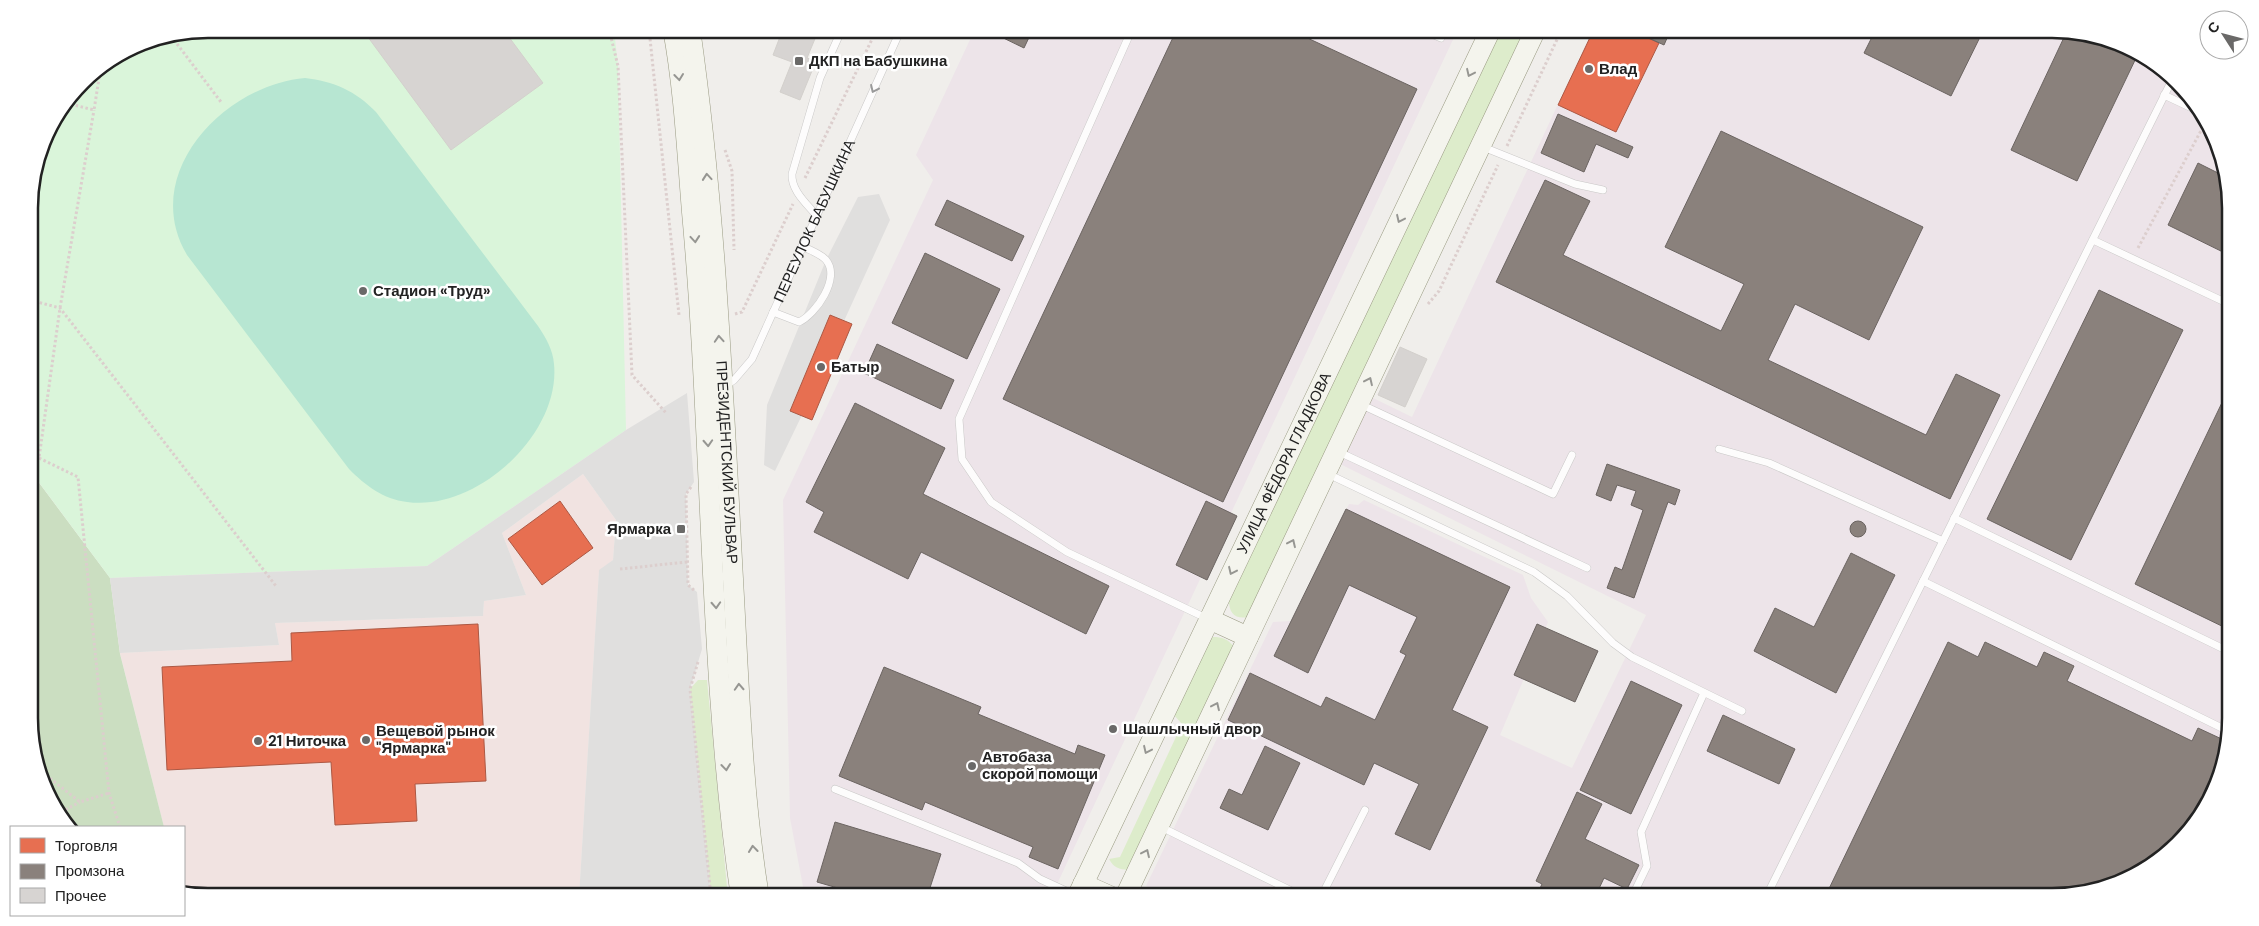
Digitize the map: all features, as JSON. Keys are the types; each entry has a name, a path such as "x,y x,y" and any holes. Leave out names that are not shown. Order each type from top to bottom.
{"main road":[{"name":"ПРЕЗИДЕНТСКИЙ БУЛЬВАР","path":"674,38 694,235 714,391 742,744 759,888"},
{"name":"ПРЕЗИДЕНТСКИЙ БУЛЬВАР","path":"691,38 700,100 714,391 724,754 740,888"},
{"name":"УЛИЦА ФЁДОРА ГЛАДКОВА","path":"1081,888 1486,38"},
{"path":"1130,888 1532,38"},
{"path":"1209,619 1248,637"}],"lane":[{"path":"816,215 798,193 792,181 792,174 820,78 838,38"},
{"name":"ПЕРЕУЛОК БАБУШКИНА","path":"714,391 734,380 752,359 897,38"},
{"path":"1128,38 959,419 962,459 991,502 1059,547 1209,619"},
{"path":"1770,888 2169,85"},
{"path":"2164,95 2187,106"},
{"path":"1480,146 1528,167 1575,184 1603,190"},
{"path":"2092,240 2222,301"},
{"path":"773,312 799,322 809,318 818,307 829,284 831,270 826,260 802,246"},
{"path":"1359,403 1554,494 1572,455"},
{"path":"1719,449 1769,463 1943,540"},
{"path":"1336,451 1587,568"},
{"path":"1326,473 1534,572 1567,596 1613,643 1632,657 1742,711"},
{"path":"1954,518 2222,648"},
{"path":"1923,581 2221,728"},
{"path":"1636,888 1647,866 1641,832 1704,693"},
{"path":"834,789 1018,863 1040,879 1067,888"},
{"path":"1326,888 1365,810"},
{"path":"1159,826 1286,888"}],"path":[{"path":"611,38 618,66 632,375 667,414"},
{"path":"650,38 679,316"},
{"path":"732,314 742,312 873,38"},
{"path":"175,41 221,102"},
{"path":"99,77 60,308 39,458 78,477 109,793 120,826"},
{"path":"72,105 94,110"},
{"path":"2138,248 2202,129"},
{"path":"38,302 60,308 276,586"},
{"path":"620,569 687,562"},
{"path":"700,656 690,689 710,888"},
{"path":"49,777 80,802"},
{"path":"64,810 80,802 109,793"}],"shaded area":[{"path":"971,38 1454,38 1055,888 803,888 790,818 783,500 933,180 916,155"},
{"path":"1589,38 2062,38 2085,41 2127,55 2155,73 2172,87 2186,104 2199,123 2209,143 2220,185 2222,208 2222,718 2218,752 2204,794 2193,813 2172,839 2155,853 2136,866 2116,876 2074,887 1150,888 1146,886 1273,622 1291,621 1349,504 1358,505 1364,500 1523,575 1531,598 1548,622 1500,735 1572,768 1646,615 1340,464 1371,397 1412,417"},
{"path":"879,194 890,220 844,321 830,315 790,410 802,415 775,471 764,465 767,405 826,260 858,197"},
{"path":"687,393 694,482 686,494 688,585 697,592 702,649 690,689 710,888 580,888 599,570 613,560 616,520 583,474 502,533 526,595 484,601 483,616 275,623 279,645 120,653 110,578 427,566 626,430"},
{"name":"Вещевой рынок \"Ярмарка\"","path":"583,474 616,520 613,560 599,571 580,888 185,887 185,826 164,826 120,653 279,645 275,623 483,616 484,601 526,595 502,533"}],"green space":[{"path":"197,38 615,38 618,66 626,430 427,566 110,578 38,481 39,185 50,143 66,113 87,87 113,66 143,50 164,43"},
{"path":"1496,38 1526,38 1252,616 1241,617 1234,614 1231,611 1229,597"},
{"name":"Стадион «Труд»","path":"305,78 315,79 344,88 360,98 376,112 538,326 551,349 554,364 553,390 544,416 529,441 509,463 486,481 460,494 433,502 407,502 390,498 375,491 355,475 187,255 175,224 174,194 182,165 198,139 219,116 246,97 275,84"},
{"path":"38,481 110,578 120,654 164,826 76,826 55,794 47,773 39,741"},
{"path":"1213,637 1225,639 1234,647 1128,870 1117,868 1109,859 1120,857 1182,724 1173,714 1207,643"},
{"path":"698,680 707,680 727,888 710,888 690,689"}],"building: Торговля":[{"path":"1590,38 1648,38 1659,43 1616,132 1558,105"},
{"name":"Батыр","path":"830,315 852,324 812,420 790,411"},
{"path":"560,501 593,548 542,585 508,539"},
{"path":"478,624 486,781 415,784 417,821 335,825 331,762 167,770 162,667 292,661 291,633"}],"building: Промзона":[{"path":"1003,38 1029,38 1024,48"},
{"path":"1173,38 1307,38 1417,89 1223,502 1003,399"},
{"path":"1649,38 1667,38 1664,45"},
{"path":"1872,38 1980,38 1951,96 1864,53"},
{"path":"2064,38 2085,41 2106,47 2135,60 2077,181 2011,150"},
{"path":"1558,114 1633,147 1628,158 1596,144 1584,172 1541,153"},
{"path":"1721,131 1923,227 1869,340 1795,304 1768,360 1926,435 1956,374 2000,395 1950,499 1496,282 1545,180 1590,201 1563,255 1721,331 1744,284 1665,247"},
{"path":"2198,163 2218,173 2222,208 2222,252 2168,225"},
{"path":"947,200 1024,236 1012,261 935,225"},
{"path":"925,253 1000,289 967,359 892,323"},
{"path":"2099,290 2183,330 2071,560 1987,519"},
{"path":"877,344 954,380 941,409 864,373"},
{"path":"855,403 945,448 923,494 1109,586 1086,634 921,552 908,579 814,532 824,512 806,502"},
{"path":"2222,403 2222,626 2135,584"},
{"path":"1607,464 1680,490 1675,505 1668,502 1634,598 1607,588 1615,567 1622,570 1643,510 1631,505 1636,491 1617,485 1611,501 1596,495"},
{"path":"1206,501 1237,516 1207,580 1176,565"},
{"path":"1346,509 1510,587 1452,710 1488,727 1430,850 1395,834 1419,784 1374,763 1364,785 1228,720 1250,673 1321,707 1326,697 1375,720 1406,655 1400,652 1417,617 1349,585 1308,673 1274,656"},
{"path":"1855,521 1861,521 1866,526 1864,535 1855,537 1850,532 1850,526"},
{"path":"1851,553 1895,575 1836,693 1754,651 1775,608 1814,627"},
{"path":"1537,624 1598,651 1575,702 1514,675"},
{"path":"1948,642 1978,657 1985,642 2037,667 2044,652 2074,666 2067,681 2192,741 2198,728 2220,738 2212,773 2204,794 2193,813 2172,839 2155,853 2136,866 2116,876 2095,883 2062,888 1829,888"},
{"name":"Автобаза скорой помощи","path":"884,667 981,707 978,714 1075,754 1078,745 1105,755 1058,869 1029,857 1033,847 925,802 922,810 839,776"},
{"path":"1631,681 1682,705 1631,814 1580,790"},
{"path":"1723,715 1795,749 1779,784 1707,751"},
{"path":"1265,746 1300,763 1268,830 1220,808 1229,789 1242,795"},
{"path":"1577,792 1602,804 1585,839 1639,865 1628,888 1604,878 1599,888 1540,888 1542,884 1536,881"},
{"path":"835,822 941,854 930,888 838,888 817,882"}],"building: Прочее":[{"path":"369,38 510,38 543,83 451,150"},
{"path":"780,38 815,38 807,58 816,61 800,100 780,92 792,62 773,55"},
{"path":"1400,347 1427,359 1405,407 1378,395"}],"place":[{"name":"ДКП на Бабушкина","path":"799,61"},
{"name":"Влад","path":"1589,69"},
{"name":"Стадион «Труд»","path":"363,291"},
{"name":"Батыр","path":"821,367"},
{"name":"Ярмарка","path":"681,529"},
{"name":"Шашлычный двор","path":"1113,729"},
{"name":"Вещевой рынок \"Ярмарка\"","path":"366,740"},
{"name":"21 Ниточка","path":"258,741"},
{"name":"Автобаза скорой помощи","path":"972,766"}]}
